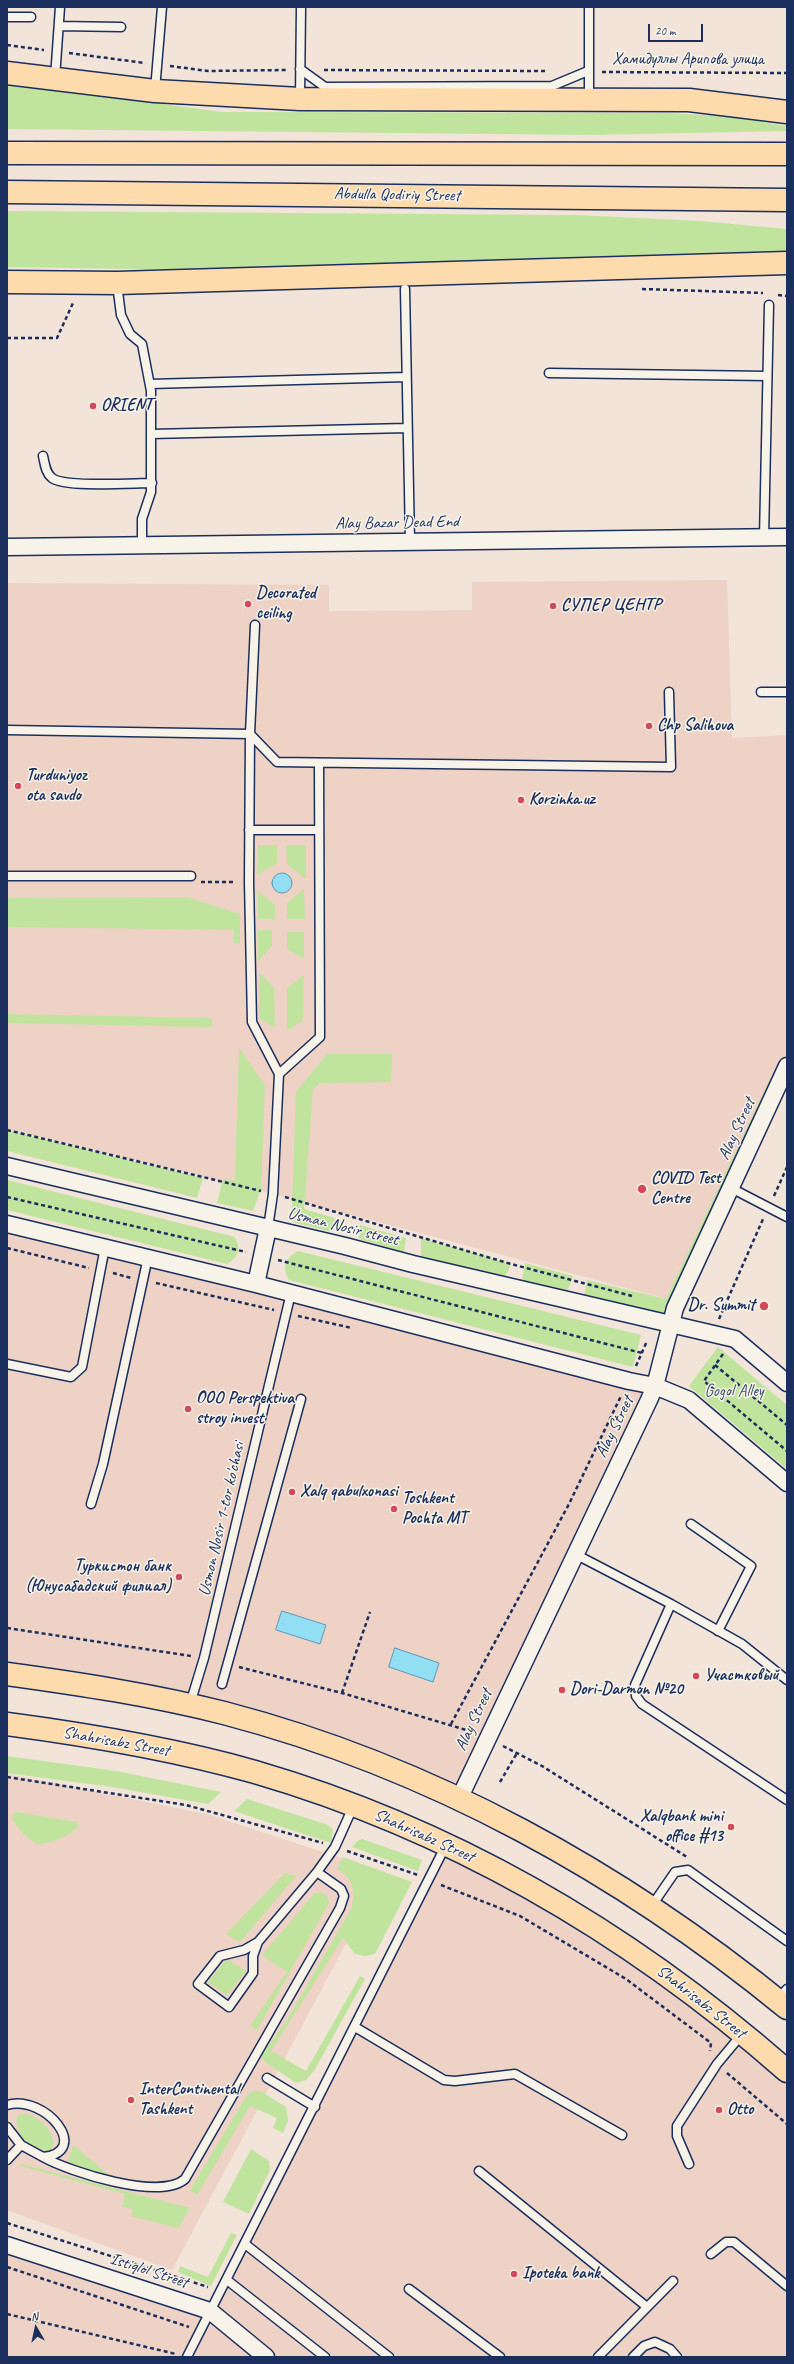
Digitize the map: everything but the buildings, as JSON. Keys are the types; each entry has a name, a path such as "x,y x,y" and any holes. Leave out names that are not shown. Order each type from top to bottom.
{"main road":[{"path":"7,73 155,91 300,99 689,100 787,112"},
{"path":"7,153 787,154"},
{"name":"Abdulla Qodiriy Street","path":"7,192 787,200"},
{"path":"7,282 117,283 787,263"},
{"path":"7,1674 133,1694 190,1705 268,1726 357,1755 459,1799 567,1856 651,1907 784,1999"},
{"name":"Shahrisabz Street","path":"7,1724 122,1742 211,1760 298,1786 354,1805 446,1844 512,1878 581,1917 653,1964 742,2033 787,2071"}],"street":[{"name":"Alay Bazar Dead End","path":"7,547 142,544 787,537"},
{"name":"Alay Street","path":"459,1799 487,1737 656,1386 663,1324 731,1188 787,1066"},
{"name":"Usman Nosir street","path":"7,1166 663,1324 735,1339 787,1383"},
{"path":"7,1224 148,1257 629,1381 656,1386 689,1400 787,1483"},
{"path":"256,1284 268,1228"},
{"name":"Istiqlol Street","path":"7,2245 210,2311 266,2357"}],"lane":[{"path":"55,78 60,7"},
{"path":"155,91 162,7"},
{"path":"300,99 301,7"},
{"path":"589,100 588,71 590,7"},
{"path":"7,17 31,17"},
{"path":"58,26 121,27"},
{"path":"300,69 325,87 552,86 588,71"},
{"path":"117,283 121,315 130,334 142,344 150,384 152,483 149,503 142,519 142,544"},
{"path":"405,289 410,541"},
{"path":"764,538 769,304"},
{"path":"549,373 767,376"},
{"path":"150,384 406,377"},
{"path":"151,434 407,428"},
{"path":"43,456 47,472 54,479 86,484 152,483"},
{"path":"255,625 250,734 249,830 252,1022 279,1074 273,1194 268,1228"},
{"path":"7,730 250,734 277,762 671,767 669,692"},
{"path":"761,692 787,692"},
{"path":"279,1074 320,1037 319,763"},
{"path":"249,830 319,830"},
{"path":"7,876 191,876"},
{"path":"731,1188 787,1217"},
{"path":"7,1364 70,1377 82,1368 105,1247"},
{"path":"91,1504 103,1464 148,1257"},
{"name":"Usmon Nosir 1-tor ko'chasi","path":"190,1705 204,1658 291,1293"},
{"path":"222,1684 229,1665 301,1398"},
{"path":"691,1524 751,1566 718,1630"},
{"path":"575,1554 671,1604 742,1644 787,1680"},
{"path":"671,1604 635,1685 636,1696 642,1704 787,1800"},
{"path":"258,1942 253,1956 253,1973 229,2007 198,1984 220,1956 244,1950 258,1942 317,1872 335,1847 354,1805"},
{"path":"187,2357 315,2107 446,1844"},
{"path":"651,1907 675,1872 688,1870 787,1941"},
{"path":"7,2127 21,2145 61,2167 95,2177 157,2188 175,2185 185,2179 193,2169 342,1904 344,1896 339,1886 317,1872"},
{"path":"355,2027 444,2080 455,2081 515,2074 622,2135"},
{"path":"689,2164 677,2136 677,2126 717,2064 742,2033"},
{"path":"267,2078 315,2107"},
{"path":"7,2105 16,2103 30,2104 43,2112 59,2126 65,2140 61,2149 53,2155 43,2157"},
{"path":"7,2160 21,2145"},
{"path":"479,2171 647,2307"},
{"path":"710,2254 726,2242 734,2242 787,2286"},
{"path":"245,2244 389,2357"},
{"path":"227,2280 325,2357"},
{"path":"598,2357 673,2281"},
{"path":"409,2289 500,2357"},
{"path":"633,2357 644,2346 655,2342 670,2349 677,2357"}],"path":[{"path":"7,45 45,50"},
{"name":"Хамидуллы Арипова улица","path":"588,71 787,73"},
{"path":"7,338 57,338 82,283"},
{"path":"7,1130 273,1194 511,1264 634,1296"},
{"path":"771,1202 787,1167"},
{"path":"7,1197 262,1256 642,1353"},
{"path":"718,1321 765,1216"},
{"path":"7,1248 144,1281 286,1312 357,1330"},
{"path":"451,1724 569,1504 642,1353 663,1324"},
{"path":"724,1353 704,1381 787,1451"},
{"path":"715,1365 787,1425"},
{"path":"342,1694 370,1612"},
{"path":"7,1628 204,1658"},
{"path":"229,1665 451,1724 487,1737 542,1766 689,1859"},
{"path":"500,1782 517,1753"},
{"path":"7,2224 220,2291"},
{"path":"7,2267 200,2330"},
{"path":"7,2314 187,2357"}],"shaded area":[{"path":"727,580 732,738 787,735 787,1069 679,1302 273,1194 7,1129 7,583 329,585 329,611 472,610 472,582"},
{"path":"7,1224 655,1386 459,1799 312,1740 7,1674"},
{"path":"7,1774 207,1814 384,1872 172,2270 7,2210"},
{"path":"446,1844 505,1874 787,2071 787,2357 7,2357 7,2245 210,2311"}],"green space":[{"path":"7,83 222,112 669,113 733,117 787,126 787,131 591,135 7,129"},
{"path":"7,211 577,215 700,221 787,229 787,251 666,254 305,268 156,269 7,267"},
{"path":"258,845 277,845 277,863 257,875"},
{"path":"286,845 306,845 306,879 287,864"},
{"path":"304,889 305,919 287,919 287,903"},
{"path":"258,891 275,905 275,919 258,919"},
{"path":"186,897 240,914 240,944 234,943 234,930 7,927 7,898"},
{"path":"257,930 272,930 272,946 258,961"},
{"path":"287,932 304,932 304,959 287,949"},
{"path":"259,972 274,988 275,1028 259,1018"},
{"path":"304,975 303,1020 287,1031 287,988"},
{"path":"7,1014 212,1018 212,1027 7,1023"},
{"path":"239,1048 265,1085 261,1189 253,1211 217,1203 223,1179 235,1181"},
{"path":"327,1054 392,1054 391,1082 320,1083 313,1089 304,1209 335,1218 332,1232 295,1223 292,1207 296,1092"},
{"path":"786,1072 670,1314 663,1316 584,1296 587,1280 666,1299 771,1077"},
{"path":"7,1130 203,1178 197,1198 7,1151"},
{"path":"7,1180 235,1237 238,1245 238,1252 234,1259 227,1264 7,1210"},
{"path":"360,1225 406,1238 404,1252 359,1239"},
{"path":"421,1238 511,1264 505,1277 421,1256"},
{"path":"298,1251 641,1335 633,1367 289,1280 285,1271 287,1260"},
{"path":"525,1263 573,1276 567,1293 522,1281"},
{"name":"Gogol Alley","path":"718,1347 787,1405 787,1469 689,1386"},
{"path":"7,1756 116,1771 221,1792 208,1804 112,1787 7,1773"},
{"path":"247,1799 328,1825 333,1830 331,1843 234,1811"},
{"path":"16,1812 77,1822 78,1826 60,1838 48,1843 38,1844 27,1837 19,1829 12,1817"},
{"path":"362,1839 422,1860 418,1871 352,1847 357,1841"},
{"path":"343,1857 412,1882 375,1954 365,1956 355,1954 343,1938 271,2051 306,2071 360,1976 365,1979 314,2071 306,2080 296,2083 264,2061 261,2056 287,2020 351,1909 353,1903 352,1886 347,1877 337,1869"},
{"path":"285,1873 296,1876 240,1942 226,1934"},
{"path":"320,1892 327,1896 329,1903 257,2030 250,2026 287,1972 262,1955 315,1893"},
{"path":"227,1959 246,1971 227,1995 208,1982"},
{"path":"254,2091 262,2092 286,2107 288,2121 283,2133 273,2128 277,2118 250,2106 197,2195 190,2190 247,2095"},
{"path":"24,2113 35,2117 46,2126 53,2137 52,2149 46,2151 39,2150 26,2142 18,2128 17,2121 18,2115"},
{"path":"73,2145 108,2174 108,2175 67,2165"},
{"path":"251,2149 269,2161 270,2170 249,2214 223,2202"},
{"path":"21,2164 190,2208 178,2228 131,2216 133,2209 122,2207 125,2194 17,2165"},
{"path":"231,2233 237,2235 211,2286 178,2272 180,2266 208,2277"}],"water":[{"path":"282,873 289,876 292,883 289,890 282,893 275,890 272,883 275,876"},
{"path":"282,1611 326,1625 320,1644 276,1630"},
{"path":"395,1648 439,1663 433,1682 389,1667"}],"place":[{"name":"ORIENT","path":"93,406"},
{"name":"Decorated ceiling","path":"248,604"},
{"name":"СУПЕР ЦЕНТР","path":"553,606"},
{"name":"Chp Salihova","path":"649,726"},
{"name":"Turduniyoz ota savdo","path":"18,786"},
{"name":"Korzinka.uz","path":"521,800"},
{"name":"COVID Test Centre","path":"642,1189"},
{"name":"Dr. Summit","path":"764,1306"},
{"name":"ООО Perspektiva stroy invest","path":"188,1409"},
{"name":"Xalq qabulxonasi","path":"292,1492"},
{"name":"Toshkent Pochta MT","path":"394,1509"},
{"name":"Туркистон банк (Юнусабадский филиал)","path":"179,1577"},
{"name":"Участковый","path":"696,1676"},
{"name":"Dori-Darmon №20","path":"562,1690"},
{"name":"Xalqbank mini office #13","path":"731,1827"},
{"name":"InterContinental Tashkent","path":"131,2100"},
{"name":"Otto","path":"719,2110"},
{"name":"Ipoteka bank","path":"514,2274"}]}
